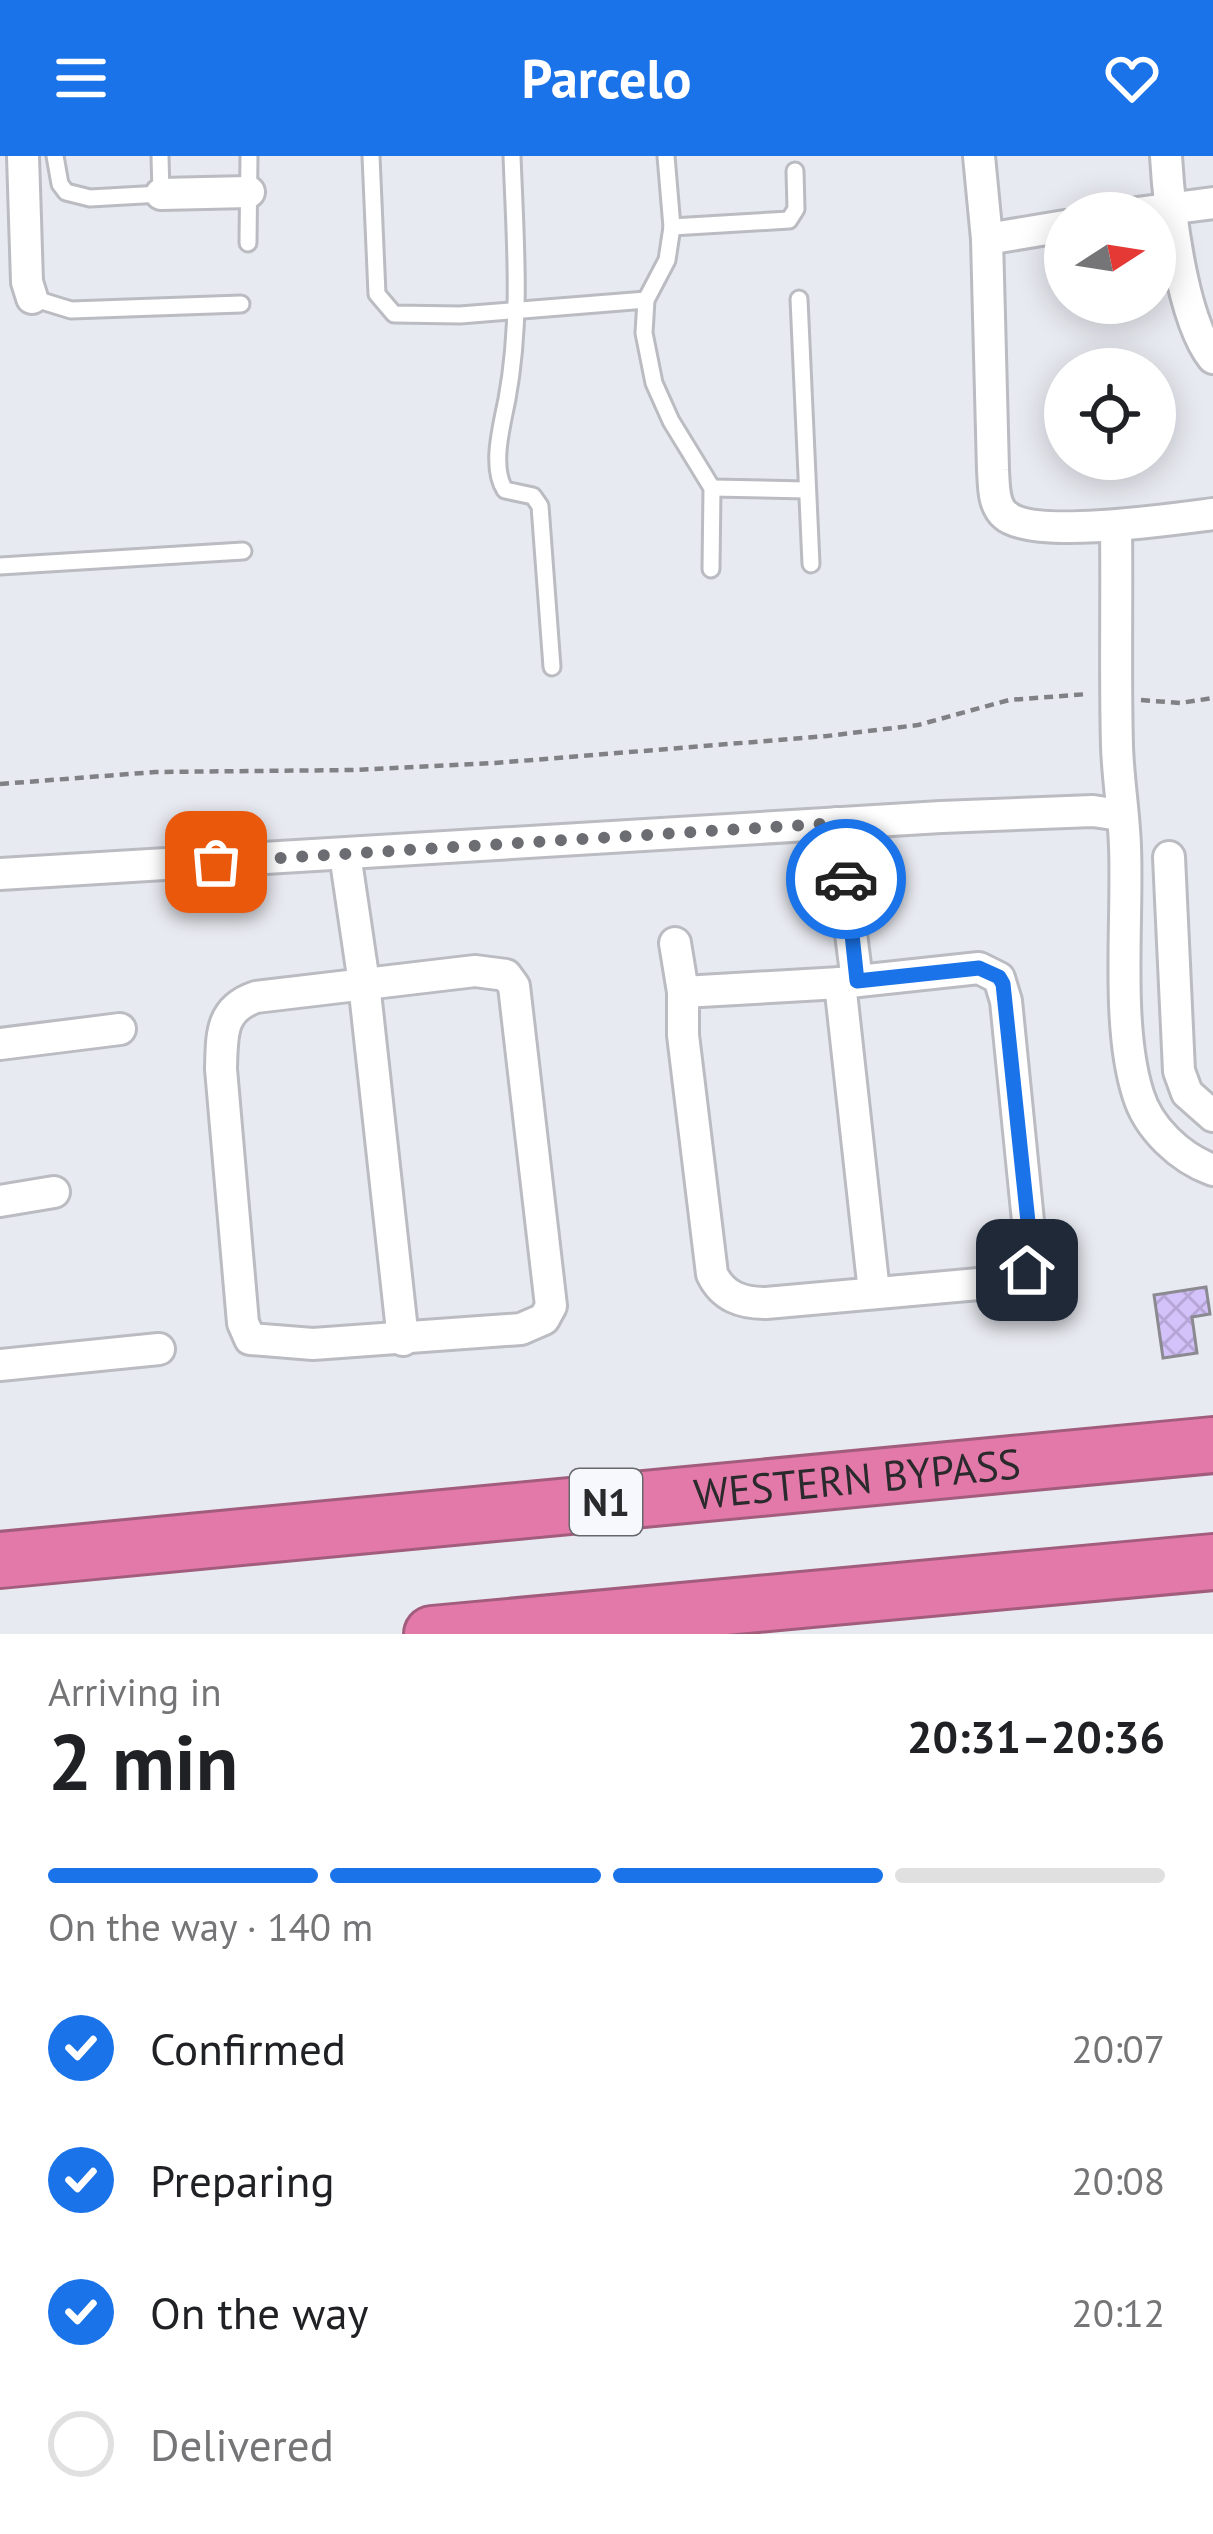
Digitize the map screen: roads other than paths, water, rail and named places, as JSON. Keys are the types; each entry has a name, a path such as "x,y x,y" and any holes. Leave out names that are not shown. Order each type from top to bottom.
{"highway":[{"name":"WESTERN BYPASS","path":"0,1560 1213,1445"},
{"path":"432,1634 1213,1562"}],"street":[{"path":"23,156 27,282 32,298"},
{"path":"979,156 987,239 988,382 999,507 1006,516 1029,525 1116,526 1213,514"},
{"path":"1166,156 1168,192"},
{"path":"161,194 249,192"},
{"path":"1176,206 1213,203"},
{"path":"987,239 1044,230"},
{"path":"1176,239 1191,308 1213,358"},
{"path":"1116,526 1126,990 1137,1093 1166,1139 1213,1170"},
{"path":"0,874 837,823 1093,812 1120,815"},
{"path":"837,823 874,1292"},
{"path":"345,854 403,1340"},
{"path":"1169,857 1179,1071 1187,1093 1213,1116"},
{"path":"675,943 712,1274 717,1285 729,1296 754,1303 1023,1277 1030,1241 999,977 979,968 683,992"},
{"path":"475,971 510,979 550,1306 535,1325 403,1340 266,1343 250,1339 243,1323 220,1069 222,1036 237,1003 256,997 475,971"},
{"path":"0,1044 119,1029"},
{"path":"0,1201 54,1192"},
{"path":"0,1334 2,1365 159,1348"}],"lane":[{"path":"55,156 60,184 76,197 161,194 160,156"},
{"path":"248,156 248,243"},
{"path":"370,156 377,294 394,314 646,300"},
{"path":"512,156 518,310 500,482 505,490 533,496 540,506 552,667"},
{"path":"666,156 672,227 667,260 646,300 644,333 653,383 712,488 711,568"},
{"path":"672,227 789,220 796,209 795,171"},
{"path":"32,298 71,310 241,304"},
{"path":"799,299 811,564"},
{"path":"712,488 806,490"},
{"path":"0,566 242,551"}]}
